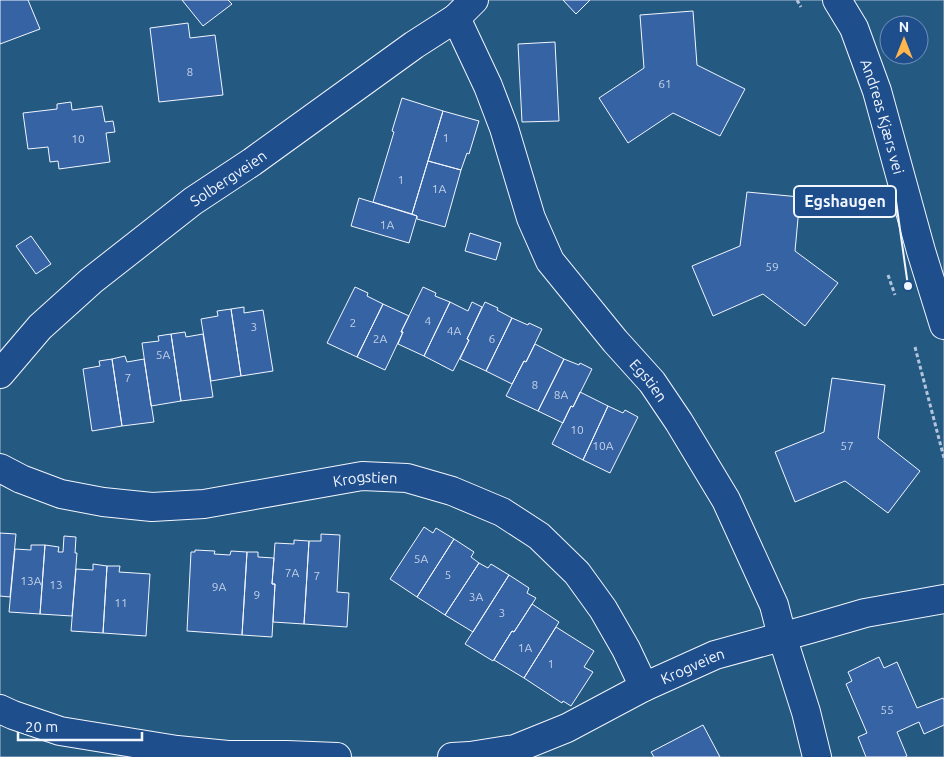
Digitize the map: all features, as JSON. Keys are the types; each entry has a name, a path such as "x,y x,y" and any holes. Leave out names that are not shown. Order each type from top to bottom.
{"street":[{"name":"Andreas Kjærs vei","path":"837,0 854,28 877,91 944,325"},
{"name":"Solbergveien","path":"0,374 40,327 91,281 193,201 260,156 465,9"},
{"name":"Egstien","path":"465,9 531,218 550,261 615,341 652,382 679,422 726,500 774,605 806,712 817,757"},
{"name":"Krogstien","path":"0,468 21,479 61,494 103,502 152,507 204,504 362,476 407,478 452,492 502,512 539,536 577,573 603,609 626,649 644,687"},
{"name":"Krogveien","path":"452,757 515,749 568,728 644,687 715,655 865,613 944,599"},
{"path":"0,709 60,731 177,750 228,755 337,757"}],"shaded area":[{"path":"0,0 944,0 944,757 0,757"}],"building":[{"path":"0,0 28,0 40,29 0,44"},
{"path":"182,0 228,0 232,4 203,26"},
{"path":"563,0 590,0 576,14"},
{"path":"693,11 697,65 745,89 720,136 673,113 628,143 599,98 644,68 640,15"},
{"path":"188,23 190,38 215,35 223,95 159,102 150,28"},
{"path":"555,42 559,121 522,122 518,44"},
{"path":"402,98 443,111 412,214 373,202"},
{"path":"71,102 72,110 102,106 105,122 113,121 115,132 106,133 110,162 59,169 58,161 50,162 48,147 28,149 23,113 57,109 57,104"},
{"path":"443,111 479,121 469,154 467,153 461,170 428,161"},
{"path":"428,161 461,170 445,227 417,219 417,216 412,214"},
{"path":"747,192 800,197 795,251 838,283 805,326 763,294 713,316 692,266 740,246"},
{"path":"359,198 417,216 409,243 351,226"},
{"path":"470,233 501,243 496,260 465,251"},
{"path":"31,236 51,264 36,274 16,246"},
{"path":"355,287 368,293 367,296 383,304 357,357 327,343"},
{"path":"423,287 436,293 435,296 450,302 424,356 398,344 403,332 401,332"},
{"path":"450,302 468,311 472,302 482,307 467,339 469,340 453,371 424,356"},
{"path":"485,302 512,318 486,371 460,359 469,340 467,339"},
{"path":"383,304 409,316 385,370 357,357"},
{"path":"244,307 244,313 263,310 273,371 241,376 231,309"},
{"path":"231,309 241,376 211,381 201,319 218,316 217,311"},
{"path":"512,318 542,329 526,362 524,361 512,384 486,371"},
{"path":"185,332 186,337 203,334 213,397 181,401 171,334"},
{"path":"171,334 181,401 151,406 142,343 159,341 158,336"},
{"path":"535,344 564,359 538,411 506,396"},
{"path":"125,356 127,362 144,359 154,422 122,426 112,359"},
{"path":"112,359 122,426 92,431 83,369 100,366 99,361"},
{"path":"564,359 579,365 580,363 592,369 563,423 538,411"},
{"path":"832,378 885,385 878,438 920,471 888,513 845,481 795,502 775,452 824,432"},
{"path":"580,392 608,406 583,460 552,444"},
{"path":"608,406 623,413 625,410 638,417 610,473 583,460"},
{"path":"424,527 433,533 436,528 454,539 417,597 390,579"},
{"path":"0,533 16,534 10,597 0,596"},
{"path":"321,534 340,535 337,592 349,593 347,627 304,624 309,541 321,541"},
{"path":"64,536 76,537 75,553 77,553 72,616 40,614 45,545 59,547 58,552 63,552"},
{"path":"454,539 474,552 471,557 479,563 445,615 417,597"},
{"path":"294,540 309,541 304,624 273,622 275,584 272,584 275,543 294,544"},
{"path":"31,545 45,545 40,614 9,612 15,549 31,550"},
{"path":"195,550 215,551 214,554 230,555 231,551 247,552 242,635 187,631 191,552 195,552"},
{"path":"247,552 258,552 258,557 274,558 272,584 275,584 272,637 242,635"},
{"path":"479,563 488,568 491,564 509,575 473,632 445,615"},
{"path":"93,564 107,566 103,633 71,631 76,569 93,570"},
{"path":"107,566 120,566 119,572 150,574 146,636 103,633"},
{"path":"509,575 529,588 527,593 536,598 493,661 465,644"},
{"path":"532,604 559,622 524,678 494,660"},
{"path":"556,627 594,651 584,667 593,672 571,706 563,701 562,703 524,678"},
{"path":"879,657 884,668 897,662 917,708 943,698 944,700 944,725 924,734 919,722 897,732 907,756 905,757 866,757 858,737 867,733 846,684 852,681 848,672"},
{"path":"703,725 720,757 654,757 651,752"}],"place":[{"name":"Egshaugen","path":"908,286"}]}
